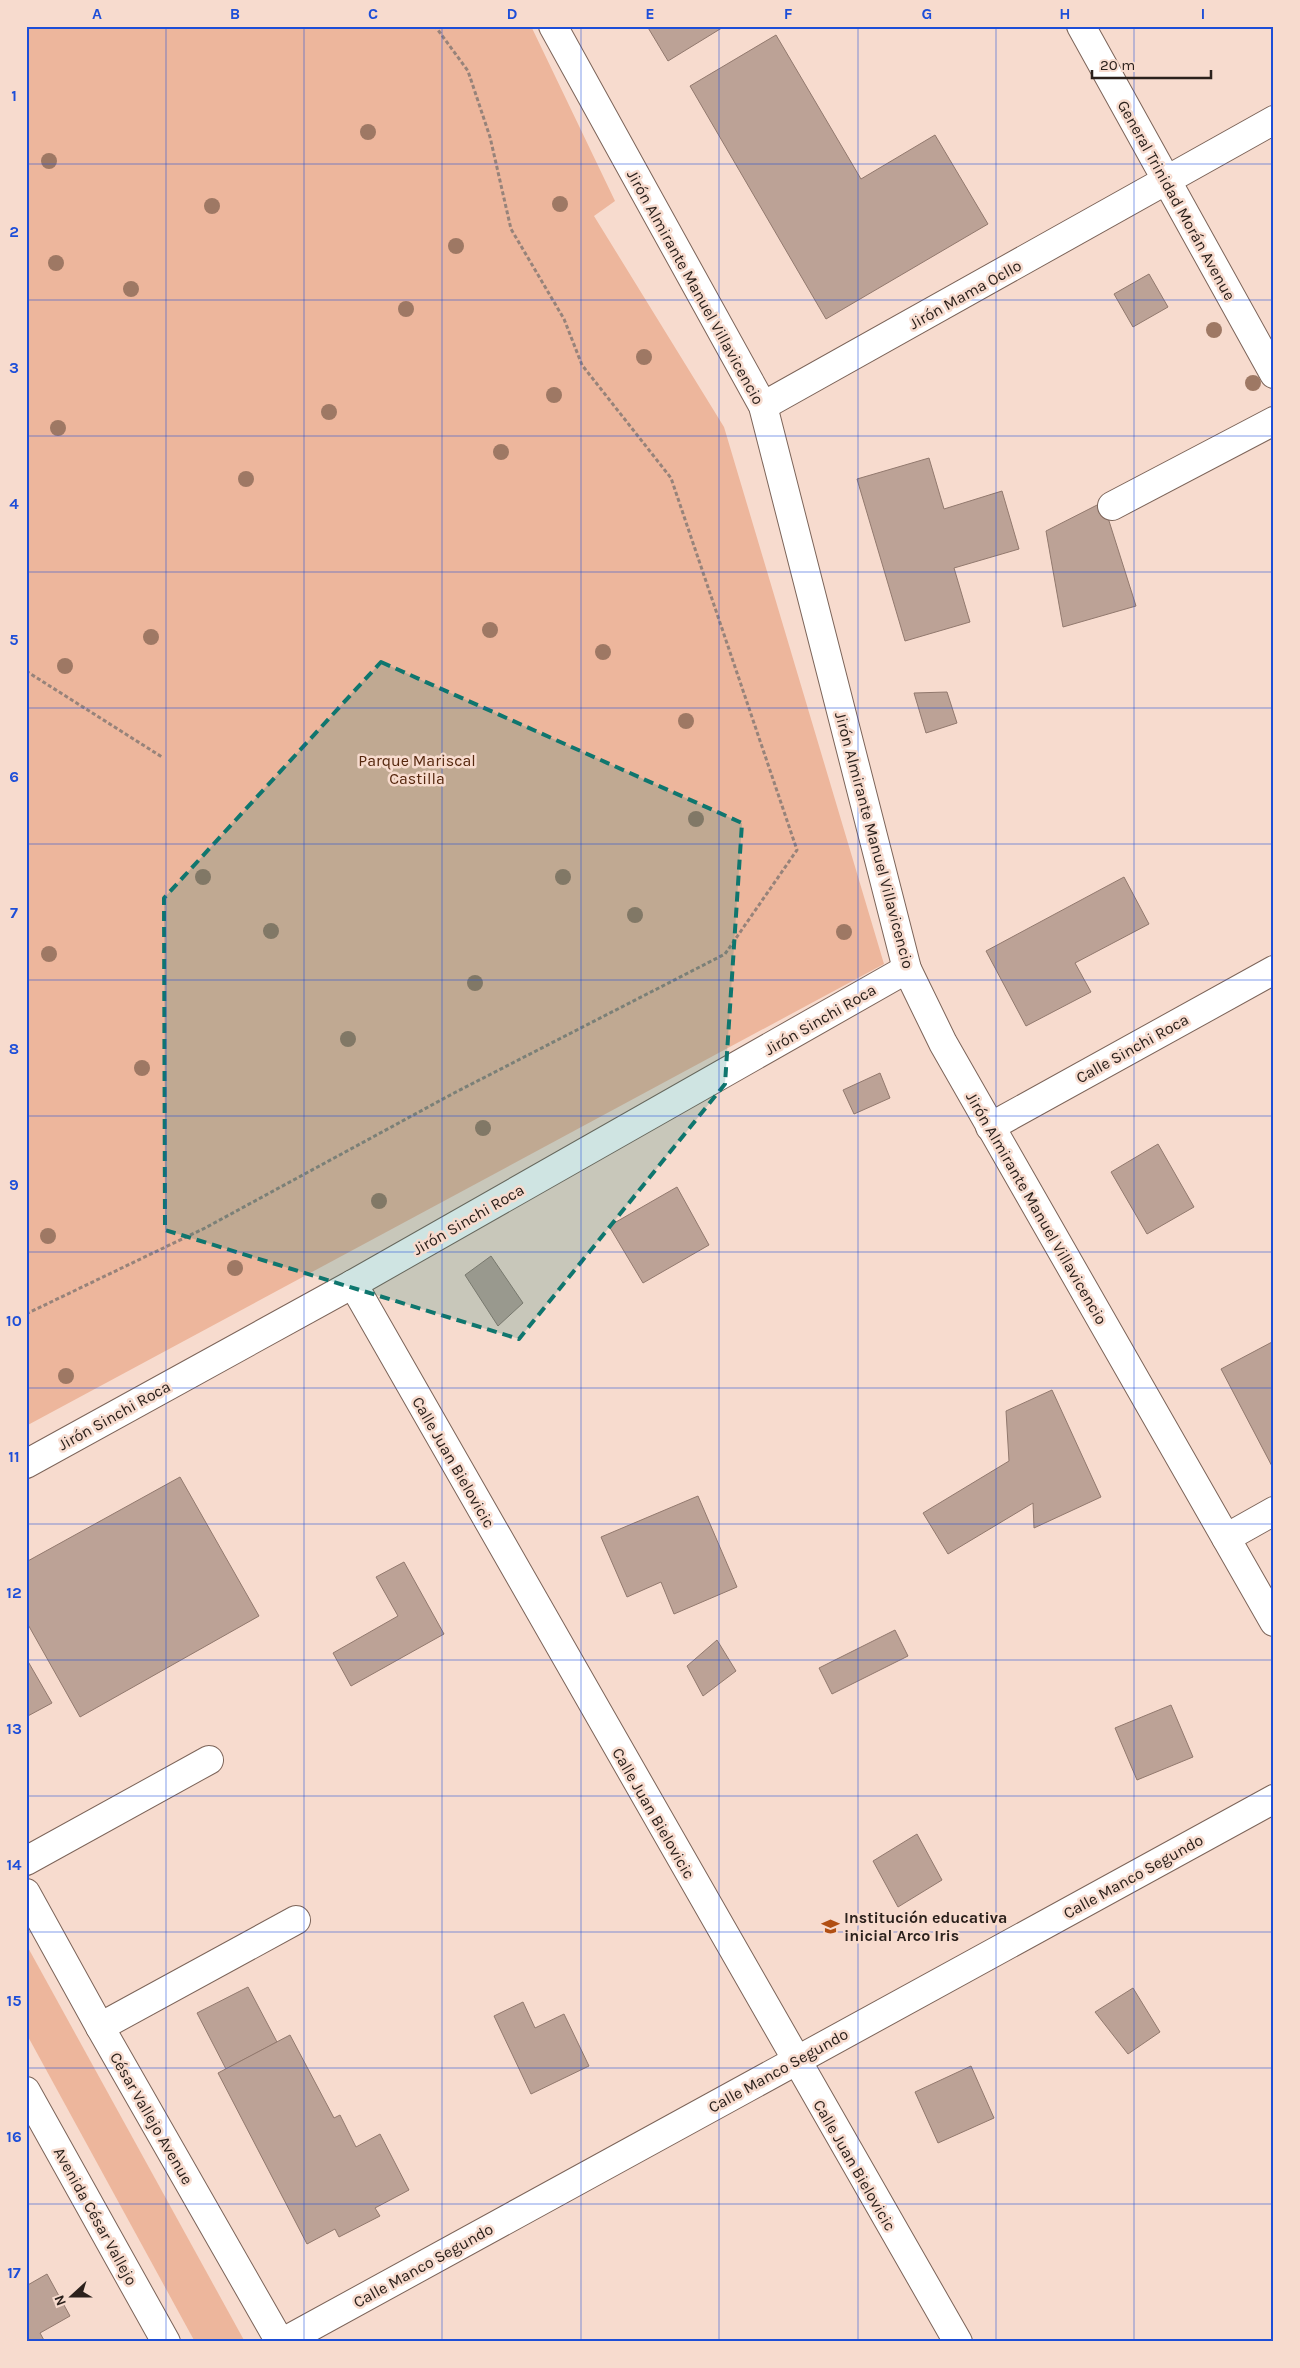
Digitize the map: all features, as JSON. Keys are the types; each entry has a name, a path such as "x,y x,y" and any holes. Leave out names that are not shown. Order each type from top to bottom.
{"street":[{"name":"Jirón Almirante Manuel Villavicencio","path":"553,26 763,406 907,969 943,1043 990,1127 1274,1622"},
{"name":"General Trinidad Morán Avenue","path":"1081,26 1274,374"},
{"name":"Jirón Mama Ocllo","path":"763,406 1274,120"},
{"path":"1112,506 1274,421"},
{"name":"Jirón Sinchi Roca","path":"26,1464 353,1284 907,969"},
{"name":"Calle Sinchi Roca","path":"990,1127 1274,970"},
{"name":"Calle Juan Bielovicic","path":"353,1284 795,2061 958,2342"},
{"path":"1226,1538 1274,1511"},
{"path":"26,1861 209,1760"},
{"name":"Calle Manco Segundo","path":"282,2342 1274,1799"},
{"name":"César Vallejo Avenue","path":"26,1893 100,2027 282,2342"},
{"path":"100,2027 296,1920"},
{"name":"Avenida César Vallejo","path":"26,2091 166,2342"}],"path":[{"path":"26,1314 205,1228 454,1093 725,954 797,850 671,478 582,365 564,319 511,229 490,137 468,71 435,26"},
{"path":"26,671 162,757"}],"highlighted area":[{"path":"381,662 742,823 725,1084 519,1339 165,1230 164,898"}],"green space":[{"name":"Parque Mariscal Castilla","path":"26,26 531,26 615,201 594,216 724,427 884,964 26,1426"},
{"path":"26,1944 245,2342 195,2342 26,2033"}],"building":[{"path":"647,26 725,26 668,61"},
{"path":"776,35 861,179 935,135 988,224 826,319 690,86"},
{"path":"1149,274 1168,307 1133,327 1114,294"},
{"path":"929,458 944,509 1002,491 1019,549 954,568 970,622 905,641 857,479"},
{"path":"1103,502 1136,606 1063,627 1046,531"},
{"path":"947,692 957,723 926,733 914,693"},
{"path":"1124,877 1149,924 1075,963 1091,992 1026,1026 986,951"},
{"path":"880,1073 890,1098 854,1114 843,1090"},
{"path":"1158,1144 1194,1207 1147,1234 1111,1172"},
{"path":"677,1187 709,1245 643,1283 609,1226"},
{"path":"491,1256 523,1303 498,1326 465,1275"},
{"path":"1274,1341 1274,1470 1221,1369"},
{"path":"1052,1390 1101,1497 1034,1528 1033,1503 948,1554 923,1513 1009,1461 1006,1411"},
{"path":"180,1477 259,1616 80,1717 26,1621 26,1562"},
{"path":"698,1496 737,1587 674,1614 661,1582 627,1597 601,1537"},
{"path":"404,1562 444,1634 351,1686 333,1653 398,1616 376,1577"},
{"path":"895,1630 908,1656 832,1694 819,1668"},
{"path":"717,1640 736,1671 703,1696 687,1666"},
{"path":"26,1658 52,1703 26,1717"},
{"path":"1171,1705 1193,1757 1137,1780 1115,1728"},
{"path":"917,1834 942,1880 898,1907 873,1861"},
{"path":"248,1987 277,2042 226,2069 197,2013"},
{"path":"1133,1988 1160,2032 1128,2054 1095,2012"},
{"path":"523,2002 535,2028 564,2014 589,2066 531,2094 494,2016"},
{"path":"290,2035 334,2118 340,2115 356,2147 380,2134 409,2190 375,2208 380,2216 339,2237 335,2229 307,2244 218,2073"},
{"path":"971,2066 994,2118 938,2143 915,2092"},
{"path":"47,2274 70,2316 40,2333 45,2342 26,2342 26,2286"}],"place":[{"name":"Institución educativa inicial Arco Iris","path":"830,1926"}]}
